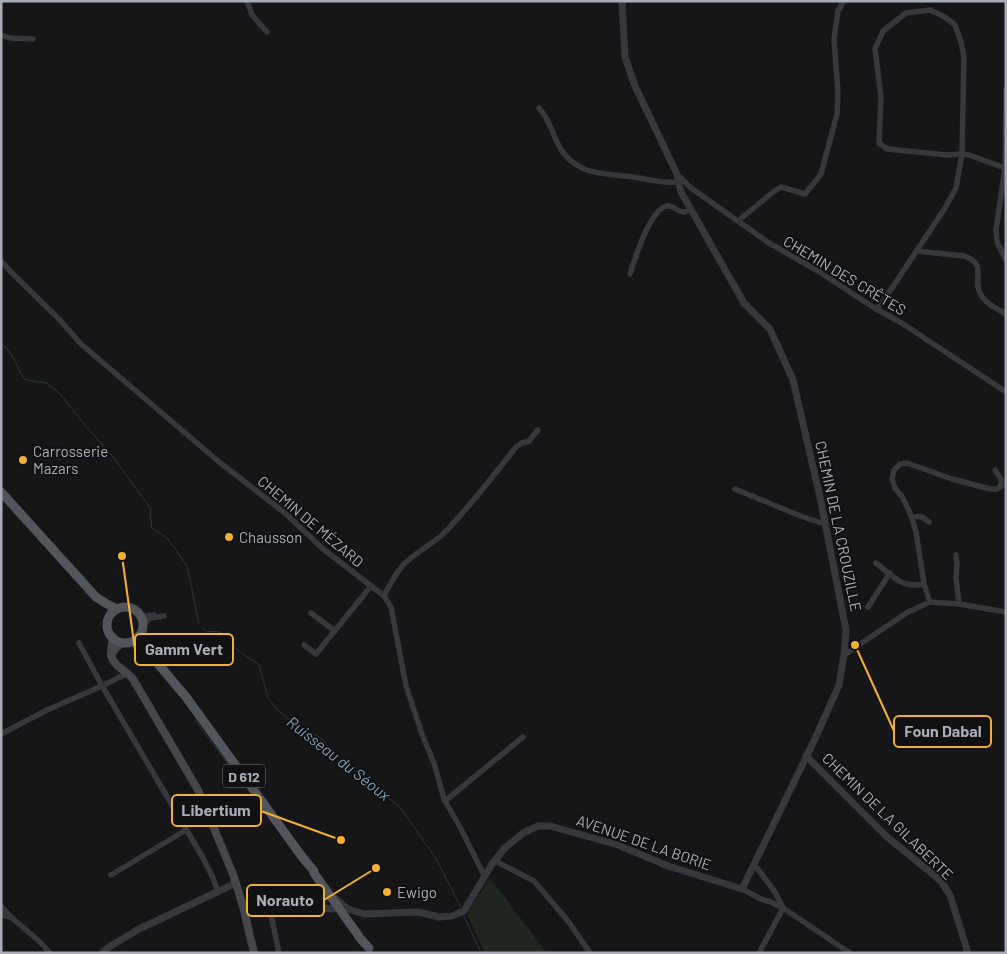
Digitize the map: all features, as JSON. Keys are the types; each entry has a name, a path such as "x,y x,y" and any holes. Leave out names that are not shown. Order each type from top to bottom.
{"main road":[{"path":"1,492 96,597 118,609"},
{"path":"96,597 108,621"},
{"path":"111,655 116,648 139,636 142,621 133,609 118,609 110,616 108,629 113,638 111,655 114,663 128,673 141,692 198,790 236,883 254,953"},
{"name":"D 612","path":"139,636 150,654 186,697 198,716"},
{"path":"113,638 126,642"},
{"name":"D 612","path":"126,642 140,648 147,655 198,716 314,871 370,951"}],"street":[{"path":"247,1 252,15 267,32"},
{"name":"CHEMIN DE LA CROUZILLE","path":"622,1 625,57 635,86 676,172 681,192 744,303 770,329 793,380 846,630 839,685 742,889"},
{"path":"738,221 773,192 781,188 805,194 821,174 837,114 838,92 834,39 838,11 844,1"},
{"path":"876,308 884,300 945,208 956,188 962,154 964,57 955,26 945,16 930,10 906,13 883,31 875,49 881,97 879,143 887,149 947,155 962,154 969,155 1005,168"},
{"path":"1,35 10,38 33,39"},
{"path":"1006,89 1005,168 996,230 997,242 1006,260"},
{"path":"539,108 548,121 558,145 573,163 593,172 666,183 678,181"},
{"name":"CHEMIN DES CRÊTES","path":"676,172 691,188 769,244 818,271 900,322 1006,392"},
{"path":"630,274 642,239 657,212 665,206 672,206 678,211 684,212 692,210"},
{"path":"916,251 971,258 979,268 977,287 981,296 1006,314"},
{"name":"CHEMIN DE MÉZARD","path":"1,262 60,318 81,344 218,461 285,513 322,548 384,596"},
{"path":"485,877 445,801 434,763 406,686 391,607 384,596 402,567 444,533 516,447 530,441 538,430"},
{"path":"930,602 924,584 916,532 903,498 895,488 892,479 894,470 900,464 907,463 952,479 990,489 1003,488 1001,479 995,470"},
{"path":"735,489 825,524"},
{"path":"912,518 923,517 929,522"},
{"path":"956,555 958,604"},
{"path":"876,563 904,584 914,586 924,584"},
{"path":"868,607 890,573"},
{"path":"304,645 316,654 371,586"},
{"path":"844,655 908,612 930,602 958,604 1006,612"},
{"path":"311,614 335,631"},
{"path":"80,643 102,686 206,864 218,891"},
{"path":"1,734 47,710 128,673"},
{"path":"445,801 523,737"},
{"name":"CHEMIN DE LA GILABERTE","path":"806,756 886,836 941,881 950,895 968,953"},
{"name":"AVENUE DE LA BORIE","path":"344,914 350,918 364,914 418,912 439,917 452,916 464,911 505,848 524,833 538,826 550,826 618,845 668,866 742,889 783,908 850,953"},
{"path":"110,875 186,830"},
{"path":"495,861 534,881 568,921 590,953"},
{"path":"754,864 783,908 759,953"},
{"path":"102,953 126,937 236,883"},
{"name":"AVENUE DE LA BORIE","path":"324,887 348,910 364,914"},
{"path":"1,906 50,953"},
{"path":"245,914 304,907 333,909"},
{"path":"270,910 279,953"},
{"path":"1,915 11,917"}],"shaded area":[{"path":"490,878 547,953 485,953 467,914"}],"waterway":[{"name":"Ruisseau du Séoux","path":"1,342 11,354 24,379 47,383 61,395 113,457 151,509 152,528 167,538 187,566 199,624"},
{"name":"Ruisseau du Séoux","path":"203,628 206,631 220,632 240,652 259,665 268,698 276,708 297,727 323,740 332,751 356,772 400,807 435,857 461,907"},
{"path":"195,720 246,788"},
{"name":"Ruisseau du Séoux","path":"464,916 481,953"}],"place":[{"name":"Carrosserie Mazars","path":"23,460"},
{"name":"Chausson","path":"229,537"},
{"name":"Gamm Vert","path":"122,556"},
{"name":"Foun Dabal","path":"855,645"},
{"name":"Libertium","path":"341,840"},
{"name":"Norauto","path":"376,868"},
{"name":"Ewigo","path":"387,892"}]}
